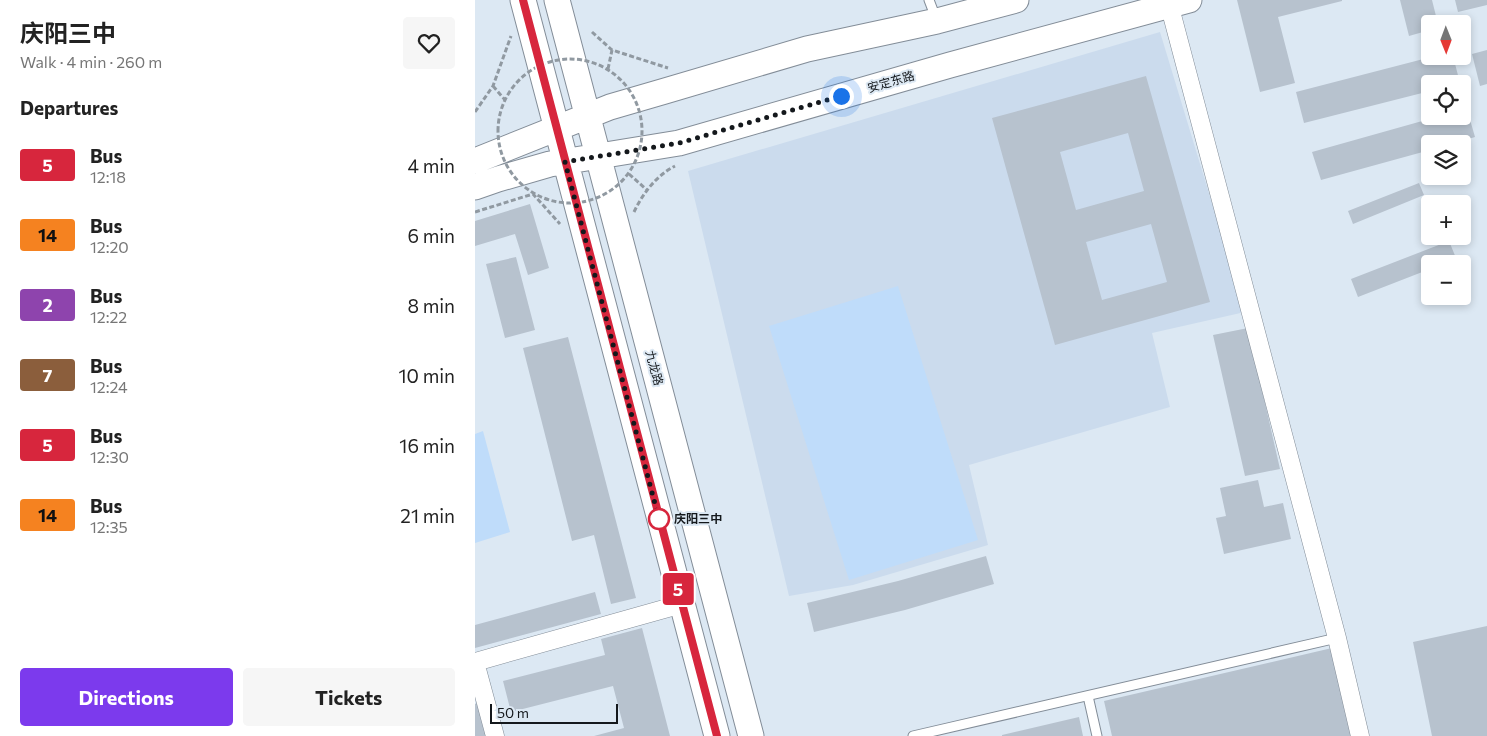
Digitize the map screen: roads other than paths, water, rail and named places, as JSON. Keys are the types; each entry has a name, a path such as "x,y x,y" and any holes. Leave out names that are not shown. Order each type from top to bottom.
{"main road":[{"name":"九龙路","path":"557,0 751,736"},
{"path":"475,161 610,107 933,10 1016,0"},
{"path":"523,1 717,736"},
{"name":"安定东路","path":"475,188 498,179 565,162 679,143 941,68 1176,8"}],"street":[{"path":"1176,8 1337,638 1360,736"},
{"path":"495,736 475,662 682,604"}],"lane":[{"path":"913,736 1337,638"},
{"path":"1088,696 1097,736"}],"place":[{"name":"庆阳三中","path":"659,519"}]}
